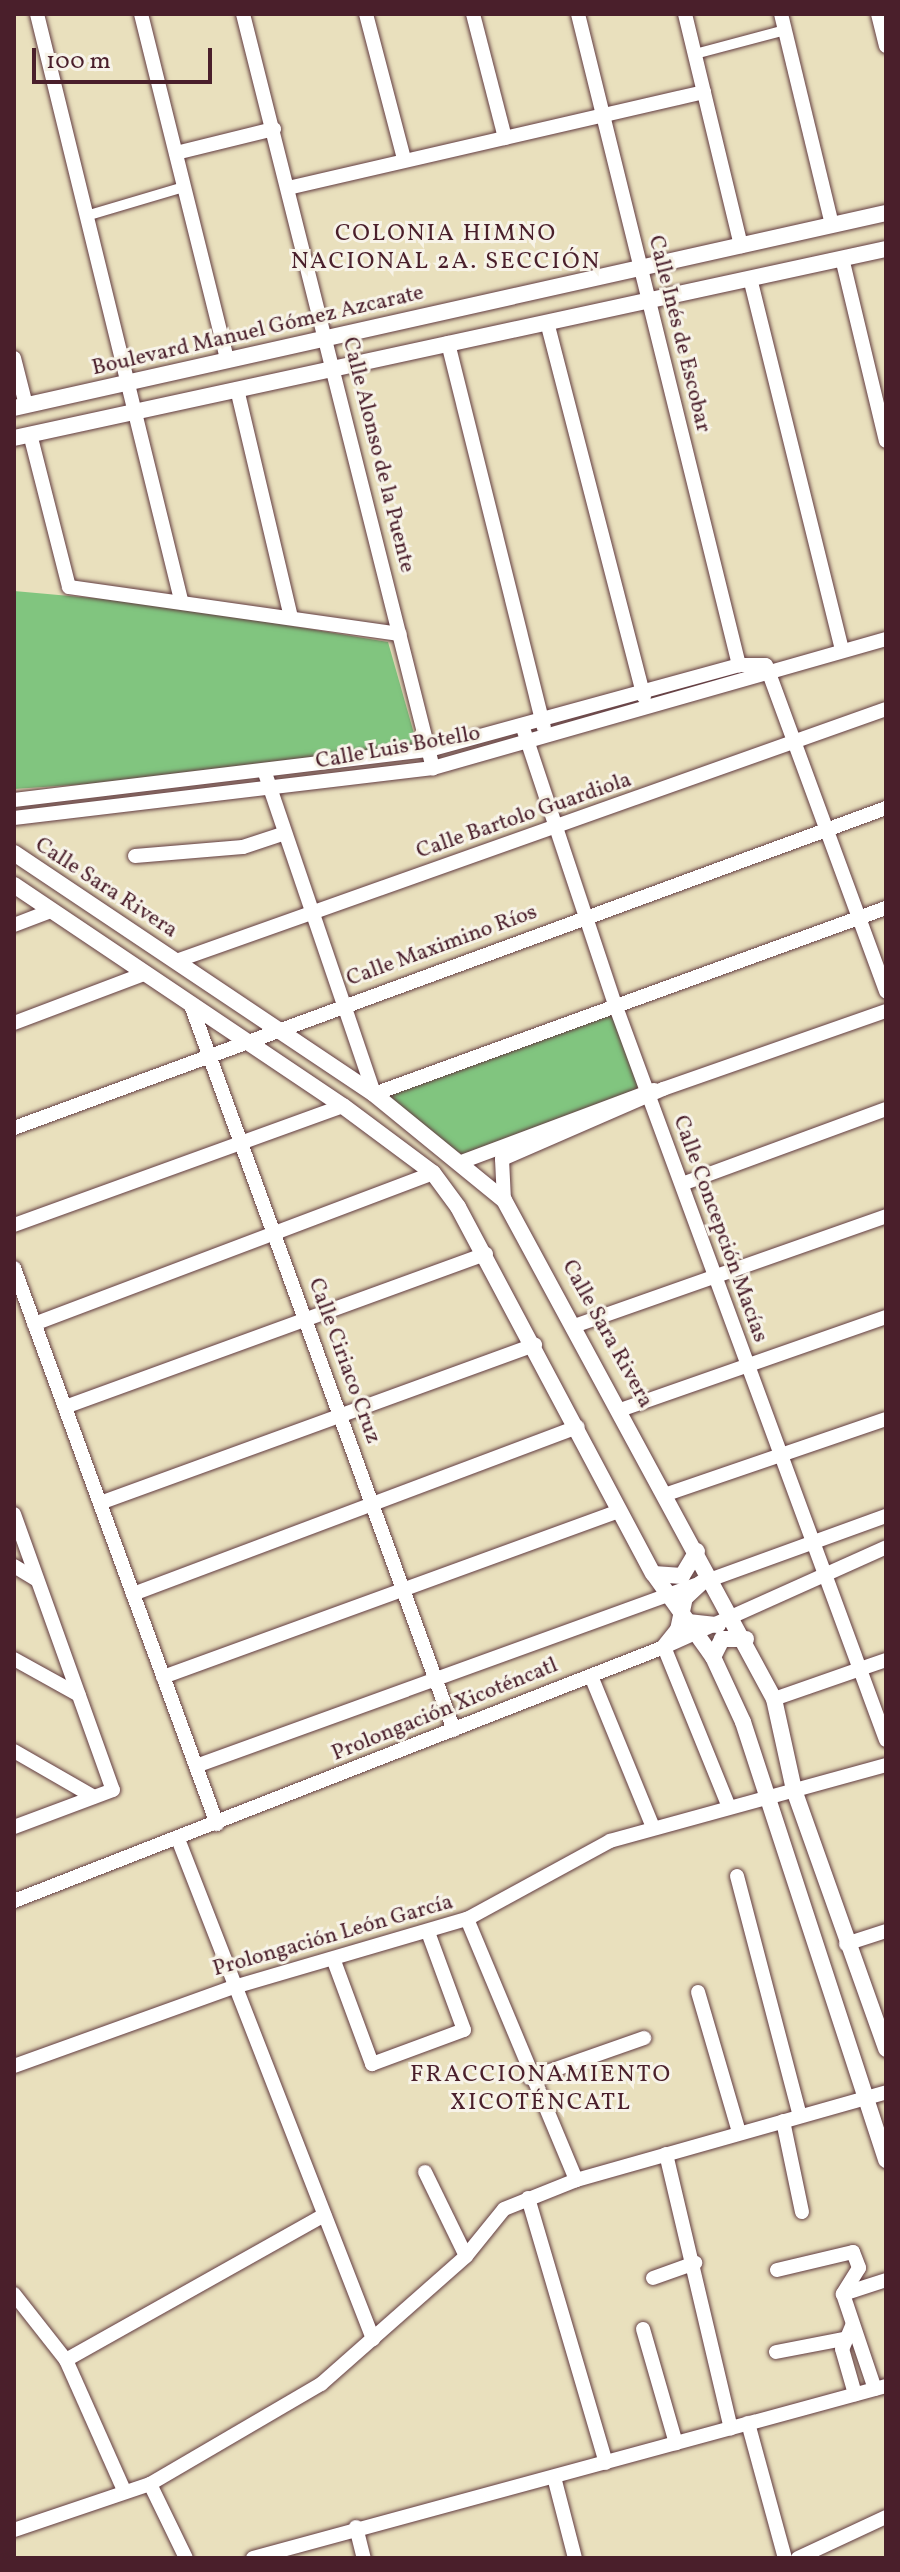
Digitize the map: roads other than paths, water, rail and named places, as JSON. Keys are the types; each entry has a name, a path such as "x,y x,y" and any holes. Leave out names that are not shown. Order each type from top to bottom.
{"street":[{"path":"37,14 181,600"},
{"path":"141,14 227,360"},
{"name":"Calle Alonso de la Puente","path":"243,14 433,768"},
{"path":"366,14 404,159"},
{"path":"473,14 505,138"},
{"name":"Calle Inés de Escobar","path":"578,14 739,665"},
{"path":"685,14 741,246"},
{"path":"781,14 832,225"},
{"path":"878,14 886,46"},
{"path":"695,54 785,30"},
{"path":"288,188 704,92"},
{"path":"176,153 274,129"},
{"path":"86,216 184,187"},
{"name":"Boulevard Manuel Gómez Azcarate","path":"20,406 886,213"},
{"path":"400,634 181,600 69,587 22,436 886,249"},
{"path":"842,258 886,441"},
{"path":"750,278 841,647"},
{"path":"547,322 645,699"},
{"path":"448,343 548,739"},
{"path":"14,358 20,406"},
{"path":"237,389 291,618"},
{"name":"Calle Luis Botello","path":"14,800 265,773 429,750 645,699 841,647 886,639"},
{"name":"Calle Luis Botello","path":"14,818 270,791 433,768 528,746 739,665 770,666"},
{"path":"770,666 793,743 886,992"},
{"name":"Calle Bartolo Guardiola","path":"176,961 553,830 886,709"},
{"name":"Calle Concepción Macías","path":"523,728 553,830 616,1007 823,1579 886,1740"},
{"path":"265,773 282,834 374,1094 886,908"},
{"name":"Calle Maximino Ríos","path":"14,1128 275,1029 886,808"},
{"path":"135,856 243,847 282,834"},
{"name":"Calle Sara Rivera","path":"14,853 374,1094 464,1161 504,1200 623,1409 697,1551 707,1581 735,1618 774,1699 794,1790 846,1944 886,2049"},
{"path":"14,885 48,912 343,1106 433,1173 486,1254 653,1573 713,1657 770,1796 878,2094 886,2160"},
{"path":"14,925 48,912"},
{"path":"14,1023 144,974"},
{"name":"Calle Ciriaco Cruz","path":"192,1008 454,1730"},
{"path":"464,1161 886,1011"},
{"path":"504,1200 502,1159 648,1094"},
{"path":"14,1225 343,1106"},
{"path":"682,1184 886,1109"},
{"path":"34,1324 433,1173"},
{"path":"577,1325 886,1216"},
{"path":"65,1407 486,1254"},
{"path":"14,1268 217,1824"},
{"path":"623,1409 886,1317"},
{"path":"100,1503 535,1345"},
{"path":"667,1494 886,1419"},
{"path":"133,1594 578,1427"},
{"path":"163,1677 620,1511"},
{"path":"14,1514 113,1790 14,1827"},
{"path":"196,1766 886,1516"},
{"path":"688,1623 718,1625 823,1579 886,1547"},
{"path":"653,1573 682,1576 697,1551"},
{"path":"14,1566 37,1580"},
{"path":"707,1581 688,1623 664,1647 729,1807"},
{"name":"Prolongación Xicoténcatl","path":"14,1901 664,1647 688,1623"},
{"path":"713,1657 722,1639 746,1639"},
{"path":"14,1659 79,1695"},
{"path":"774,1699 886,1660"},
{"path":"591,1676 653,1827"},
{"path":"14,1751 94,1797"},
{"name":"Prolongación León García","path":"14,2066 234,1987 334,1961 467,1919 610,1841 886,1765"},
{"path":"178,1839 373,2339"},
{"path":"737,1876 800,2116"},
{"path":"467,1919 530,2078 576,2180"},
{"path":"846,1944 886,1931"},
{"path":"334,1961 372,2064 464,2030 428,1932"},
{"path":"698,1992 739,2132"},
{"path":"530,2078 644,2038"},
{"path":"14,2530 124,2490 150,2484 321,2384 466,2256 504,2209 576,2180 878,2094"},
{"path":"783,2121 802,2212"},
{"path":"666,2154 695,2263 731,2428"},
{"path":"425,2172 466,2256"},
{"path":"528,2198 606,2463"},
{"path":"66,2360 324,2215"},
{"path":"777,2270 853,2252 857,2275 843,2294"},
{"path":"653,2278 695,2263"},
{"path":"843,2294 886,2280"},
{"path":"14,2294 66,2360 124,2490"},
{"path":"253,2558 356,2527 554,2477 880,2387 852,2326 843,2294"},
{"path":"776,2352 843,2339 852,2326"},
{"path":"643,2329 676,2443"},
{"path":"843,2339 855,2394"},
{"path":"748,2423 785,2558"},
{"path":"554,2477 575,2558"},
{"path":"150,2484 186,2558"},
{"path":"798,2558 886,2517"},
{"path":"356,2527 364,2558"}],"district":[{"name":"COLONIA HIMNO NACIONAL 2A. SECCIÓN","path":"446,249"},
{"name":"FRACCIONAMIENTO XICOTÉNCATL","path":"541,2090"}]}
